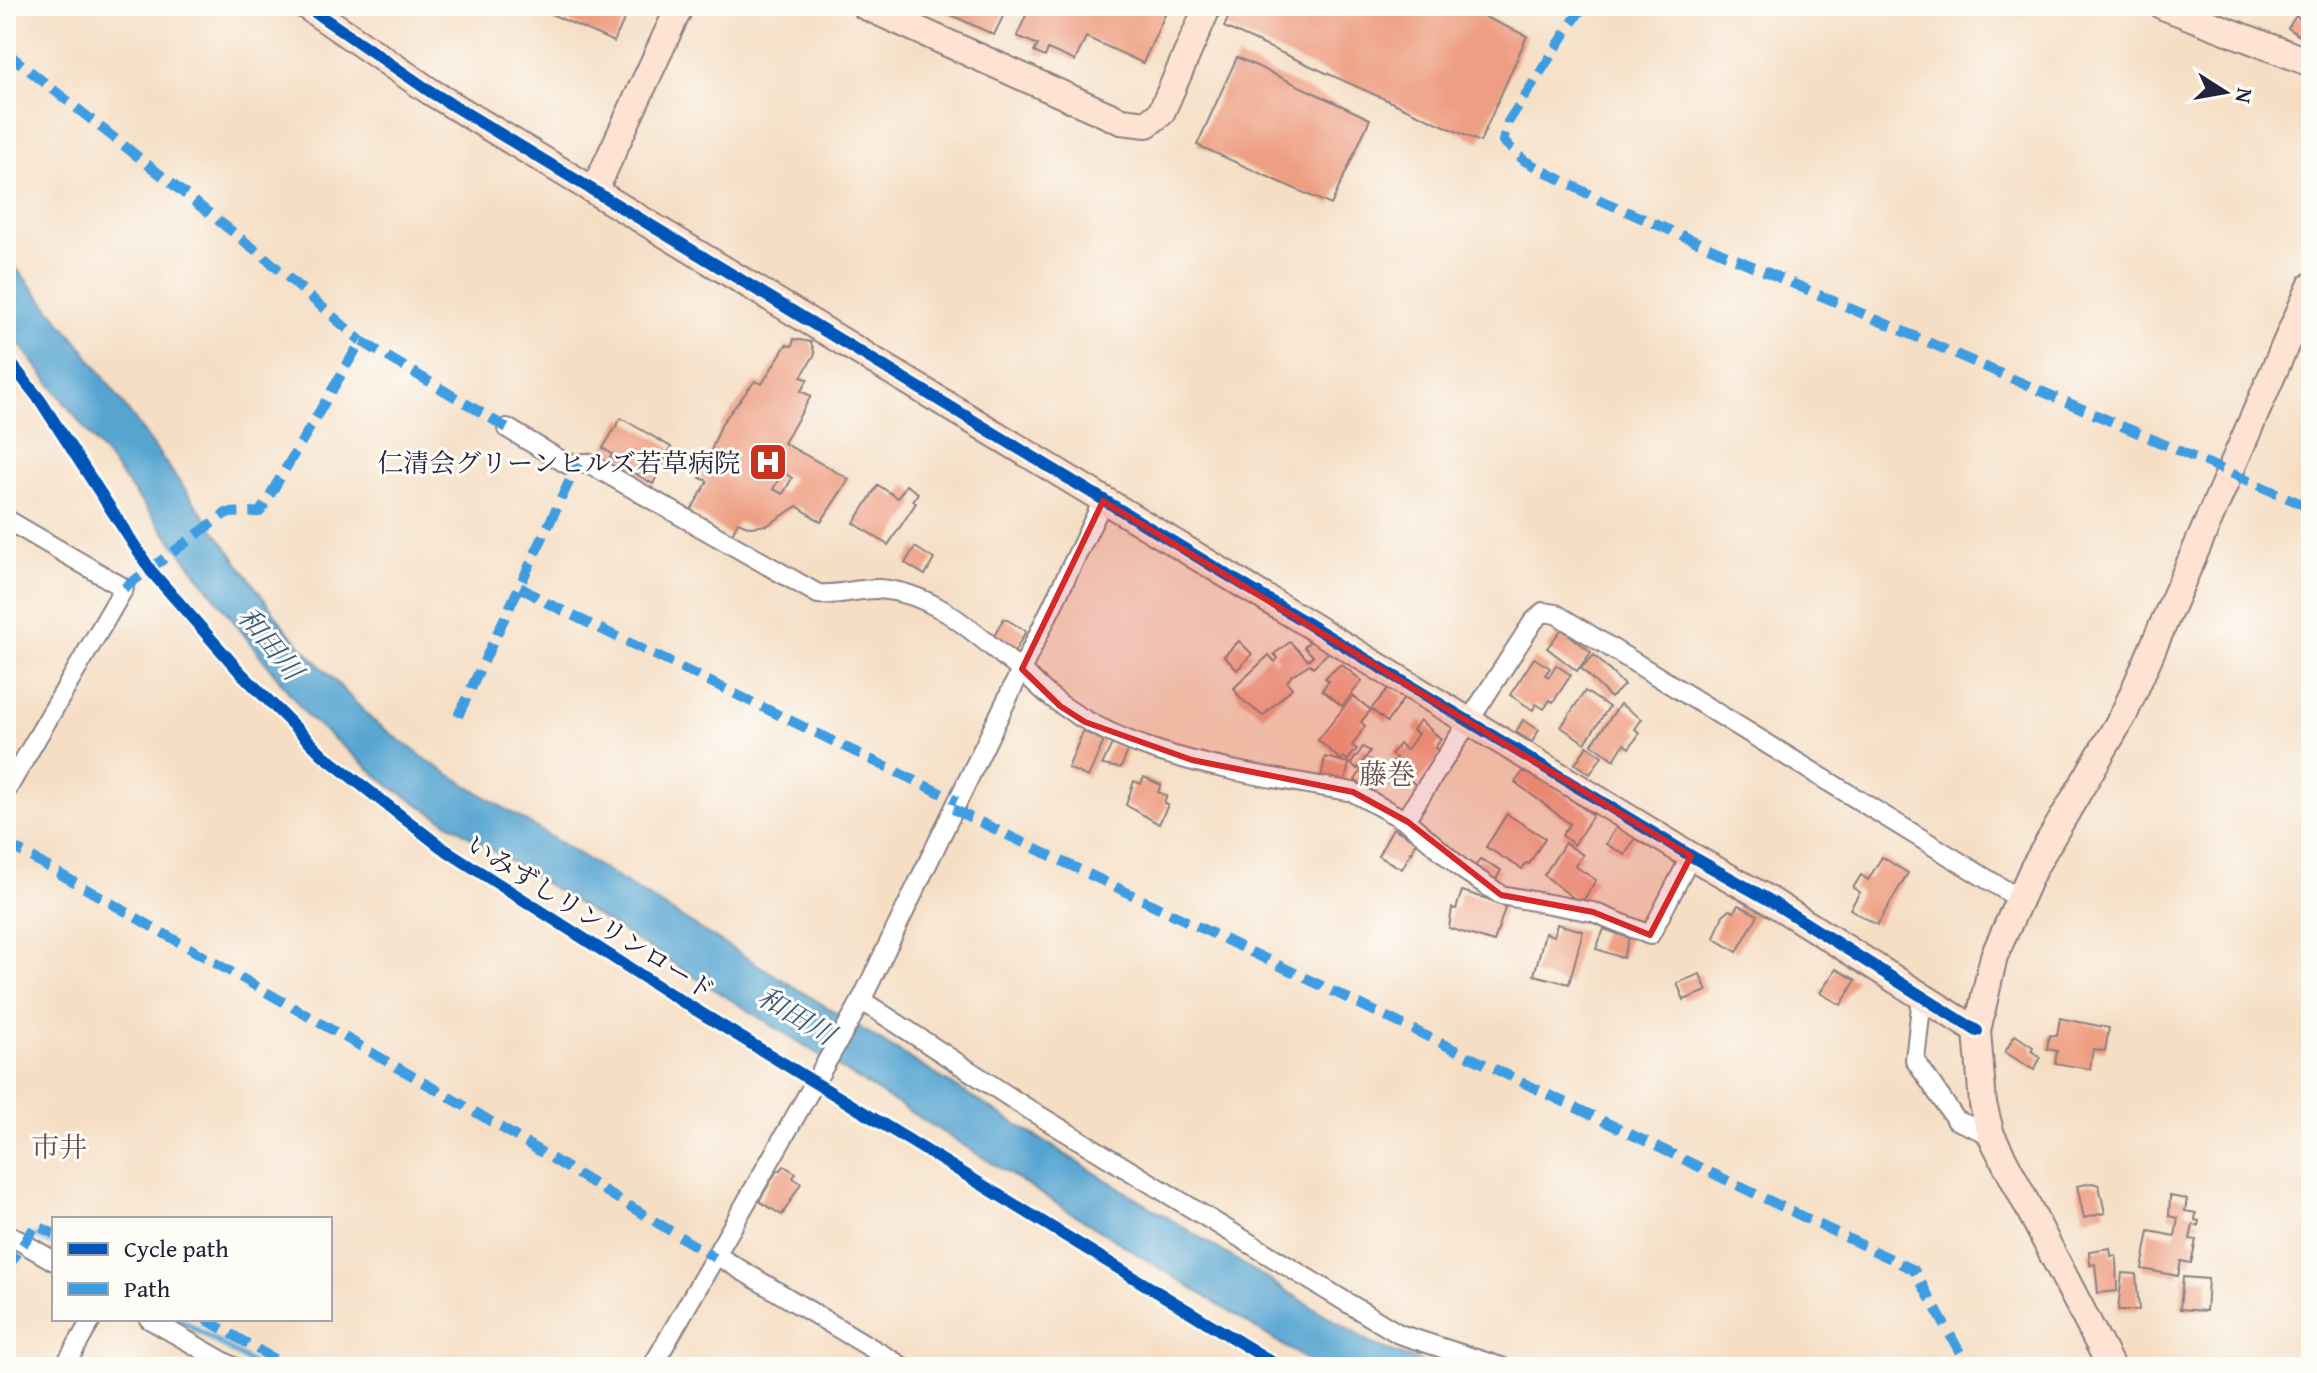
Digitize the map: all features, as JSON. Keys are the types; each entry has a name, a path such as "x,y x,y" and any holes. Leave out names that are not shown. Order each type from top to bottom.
{"street":[{"path":"306,6 408,77 1103,501 1769,900 1977,1031"},
{"path":"595,189 680,6"},
{"path":"865,6 1121,121 1147,124 1161,113 1208,6"},
{"path":"2163,6 2311,63"},
{"path":"2111,1367 1991,1135 1983,1104 1977,1031 1994,956 2026,883 2124,714 2311,286"},
{"path":"507,428 567,464 588,463 818,594 836,596 876,589 905,593 934,603 1021,670 1060,706 1085,722 1192,760 1353,792 1405,820 1462,869 1501,895 1593,912 1650,935 1691,856"},
{"path":"652,1367 860,1002 1103,501"},
{"path":"6,519 124,588 6,791"},
{"path":"1405,820 1472,721 1533,622 1543,612 1556,614 2013,895"},
{"path":"1922,997 1915,1060 1956,1120 1991,1135"},
{"path":"860,1002 1399,1334 1501,1367"},
{"path":"6,1233 52,1260"},
{"path":"716,1255 903,1367"},
{"path":"64,1367 91,1321"},
{"path":"152,1321 233,1367"}],"highlighted area":[{"path":"1103,501 1691,856 1650,935 1593,912 1501,895 1408,822 1353,792 1192,760 1085,722 1060,706 1022,669"}],"water":[{"name":"和田川","path":"6,256 84,350 288,632 371,719 431,763 1374,1345 1436,1367 1318,1367 391,787 308,717 6,327"}],"building":[{"path":"533,6 630,6 614,42"},
{"path":"932,6 1008,6 994,35"},
{"path":"1030,6 1169,6 1143,63 1086,37 1075,61 1048,49 1045,57 1034,52 1038,45 1017,36"},
{"path":"1233,6 1249,10 1250,6 1461,6 1527,36 1480,142 1224,27"},
{"path":"2304,13 2311,17 2311,34 2307,41 2288,28 2296,16 2300,19"},
{"path":"1237,57 1370,119 1331,205 1197,145"},
{"path":"794,339 811,342 815,354 801,377 808,379 801,391 811,396 784,443 849,479 821,522 797,506 768,525 750,527 738,522 731,536 691,510 708,481 700,478 722,423 755,381 762,384 786,345 792,346","holes":["783,472 792,478 783,494 773,489"]},
{"path":"621,418 671,447 653,484 610,458 612,454 603,448"},
{"path":"878,485 898,498 906,485 918,493 913,501 916,503 888,545 854,523"},
{"path":"915,547 934,559 925,575 905,563"},
{"path":"1004,618 1026,631 1014,653 992,640"},
{"path":"1562,629 1591,652 1577,671 1547,648"},
{"path":"1239,641 1252,654 1237,670 1224,656"},
{"path":"1310,641 1329,652 1313,667 1310,664 1292,675 1287,682 1292,688 1263,716 1240,698 1234,688 1269,655 1275,662 1278,658 1274,654 1290,642 1308,660 1313,656 1304,647"},
{"path":"1594,655 1624,685 1611,698 1581,668"},
{"path":"1534,658 1550,668 1545,675 1549,677 1556,665 1571,675 1553,702 1550,700 1544,709 1536,704 1533,710 1510,695"},
{"path":"1341,664 1362,681 1342,706 1322,690 1329,681 1325,678"},
{"path":"1390,686 1404,698 1387,722 1371,709"},
{"path":"1585,691 1609,707 1585,743 1561,727"},
{"path":"1353,696 1371,710 1361,722 1365,726 1352,746 1357,749 1348,760 1343,757 1341,760 1318,740"},
{"path":"1620,704 1642,719 1635,729 1640,733 1629,748 1624,744 1614,760 1592,744"},
{"path":"1420,720 1441,739 1435,748 1442,753 1416,785 1391,765 1396,758 1391,755 1399,744 1407,750 1418,734 1413,730"},
{"path":"1523,720 1539,730 1532,742 1516,732"},
{"path":"1083,731 1104,741 1088,777 1068,768"},
{"path":"1112,744 1128,751 1121,768 1102,765"},
{"path":"1587,746 1602,756 1590,774 1575,764"},
{"path":"1363,747 1370,751 1358,769 1351,764"},
{"path":"1325,757 1349,763 1345,783 1321,778"},
{"path":"1369,759 1387,771 1373,793 1355,780"},
{"path":"1526,768 1593,815 1574,845 1562,835 1570,824 1515,782"},
{"path":"1144,777 1161,785 1158,792 1167,796 1164,803 1168,805 1159,824 1126,805 1134,781 1141,784"},
{"path":"1507,814 1545,838 1529,864 1526,863 1522,869 1486,847"},
{"path":"1618,824 1637,835 1625,855 1606,844"},
{"path":"1393,828 1417,841 1402,869 1378,856"},
{"path":"1565,843 1583,855 1575,866 1596,880 1581,904 1544,875"},
{"path":"1882,857 1908,873 1877,925 1850,909 1860,892 1853,888 1861,875 1868,880"},
{"path":"1480,859 1501,870 1494,884 1472,872"},
{"path":"1462,891 1506,905 1494,942 1449,928 1452,908 1456,909"},
{"path":"1738,905 1758,915 1737,952 1714,938 1723,915 1729,910 1734,912"},
{"path":"1557,924 1583,931 1569,984 1534,975 1545,933 1554,936"},
{"path":"1604,929 1629,938 1623,958 1596,949"},
{"path":"1836,969 1856,980 1841,1005 1820,993"},
{"path":"1700,974 1707,991 1684,1000 1677,983"},
{"path":"2060,1018 2109,1028 2105,1051 2093,1049 2090,1069 2055,1063 2057,1051 2047,1049 2049,1035 2057,1036"},
{"path":"2015,1035 2033,1047 2031,1051 2041,1057 2034,1070 2005,1052"},
{"path":"784,1166 796,1173 793,1178 801,1183 782,1215 759,1201 777,1170"},
{"path":"2099,1185 2105,1213 2084,1218 2077,1186"},
{"path":"2170,1196 2187,1199 2185,1211 2196,1213 2195,1220 2199,1221 2198,1226 2193,1225 2190,1239 2196,1240 2191,1263 2181,1261 2178,1276 2142,1269 2149,1231 2175,1236 2178,1218 2169,1216"},
{"path":"2110,1248 2111,1256 2116,1255 2117,1291 2098,1293 2095,1264 2090,1265 2089,1251"},
{"path":"2122,1273 2136,1274 2139,1310 2118,1310"},
{"path":"2183,1277 2208,1279 2206,1311 2180,1309"}],"waterway":[{"path":"37,1236 52,1244"},
{"path":"182,1321 258,1367"}],"marked path":[{"path":"1583,6 1508,122 1503,141 1525,161 1600,200 2311,508"},
{"path":"6,52 268,260 361,341"},
{"path":"124,588 226,513 260,512 361,341 507,428"},
{"path":"458,716 578,463"},
{"path":"520,587 547,603 957,801"},
{"path":"953,809 1914,1270 1968,1367"},
{"path":"6,843 477,1113 715,1258"},
{"path":"6,1270 36,1225 52,1233"},
{"path":"208,1321 288,1367"}],"cycle path":[{"path":"306,6 431,92 1691,856 1769,900 1977,1031"},
{"name":"いみずしリンリンロード","path":"6,357 40,400 151,571 240,672 323,755 441,847 670,994 1280,1367"}],"place":[{"name":"仁清会グリーンヒルズ若草病院","path":"768,462"}],"district":[{"name":"藤巻","path":"1387,773"},
{"name":"市井","path":"59,1146"}]}
